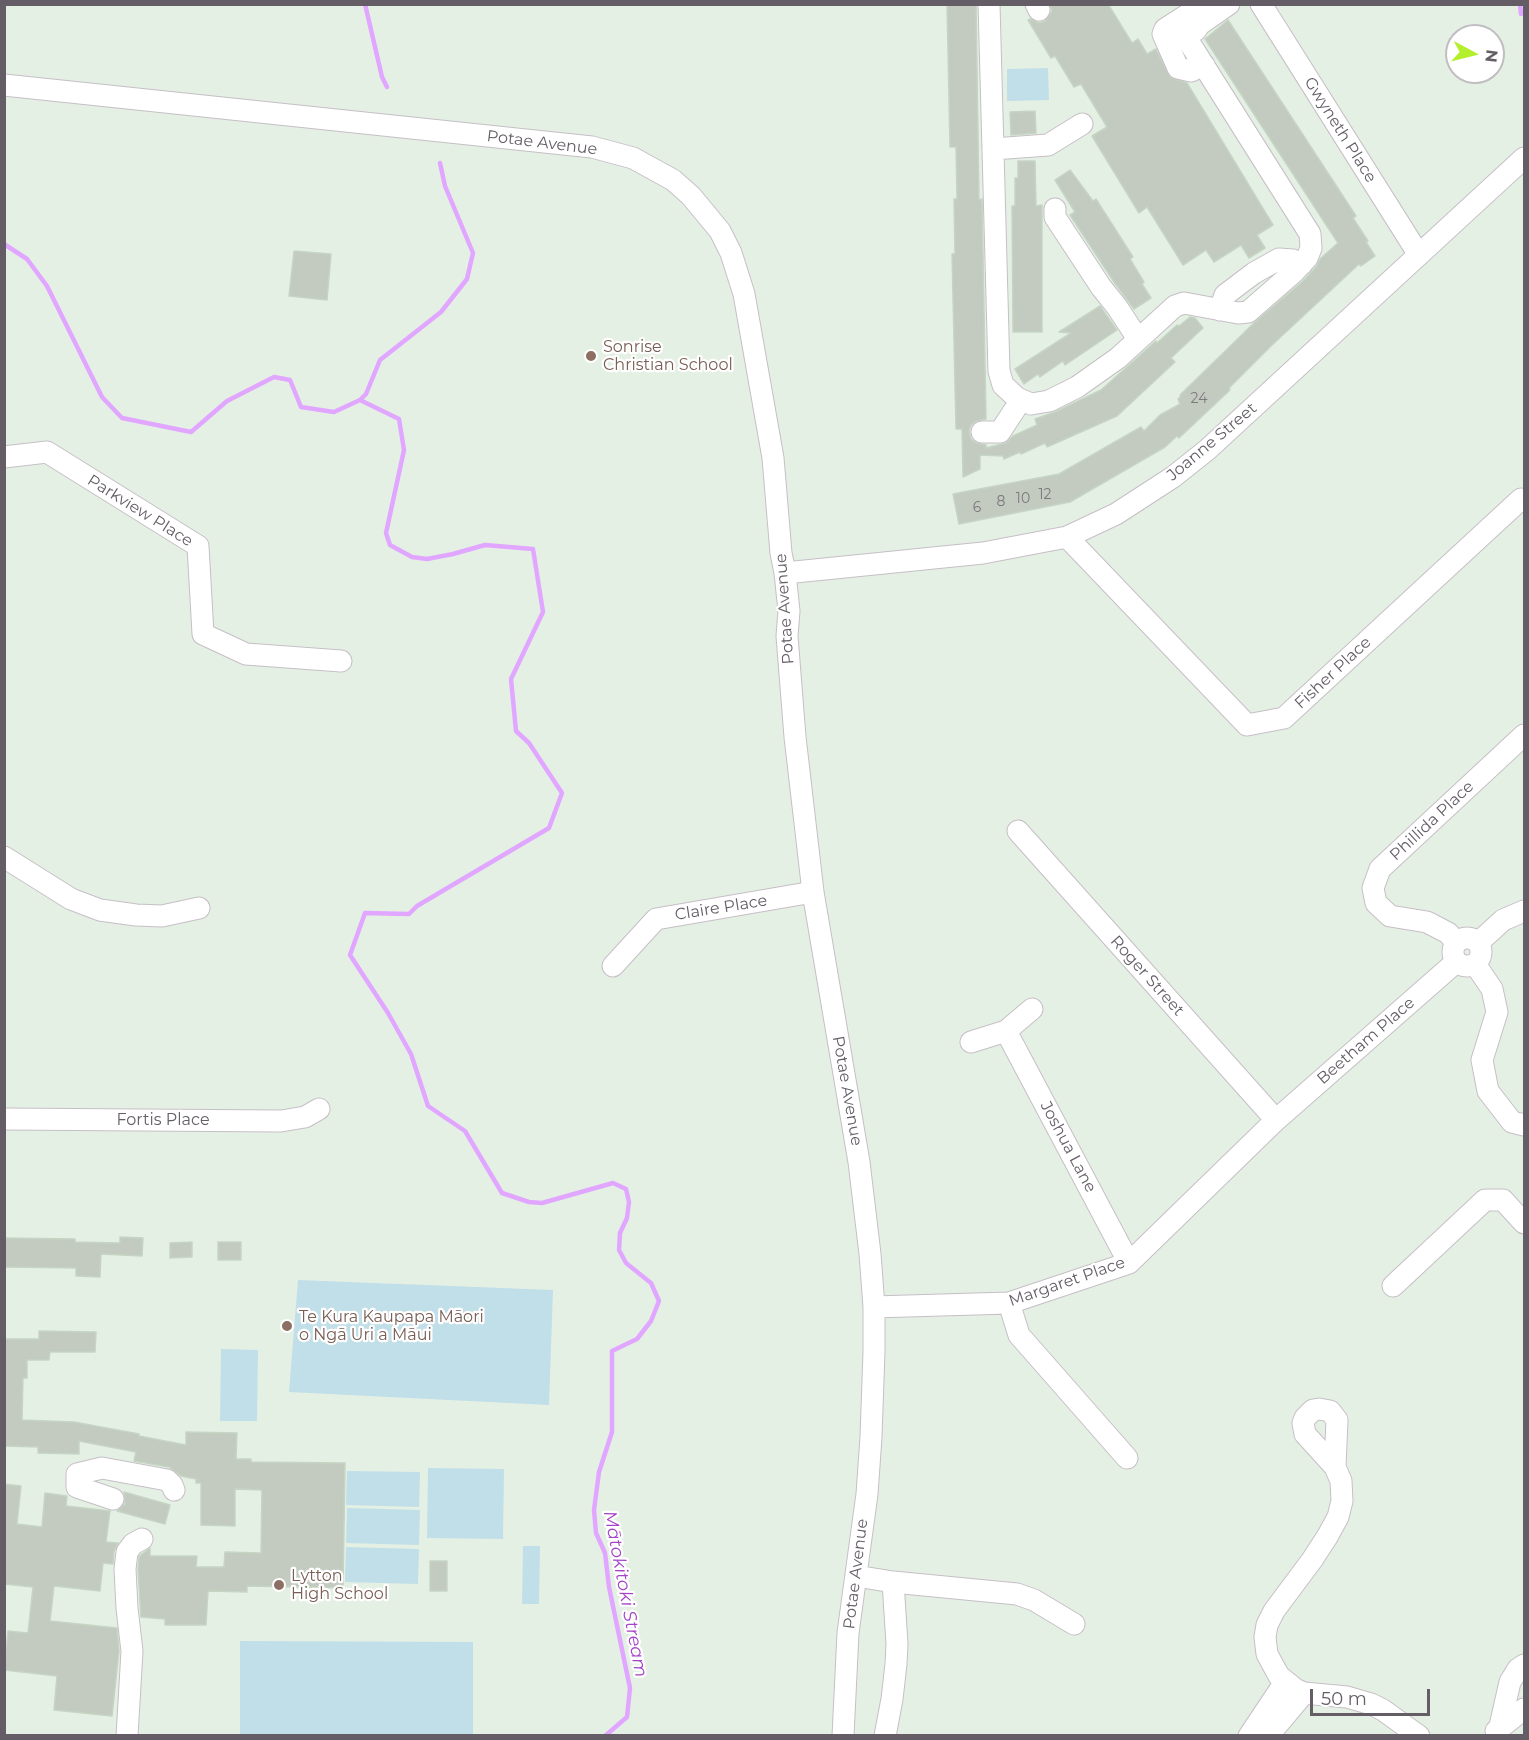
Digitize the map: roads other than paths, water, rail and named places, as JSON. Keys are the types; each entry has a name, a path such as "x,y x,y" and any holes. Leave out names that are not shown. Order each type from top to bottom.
{"street":[{"path":"989,4 999,371 1003,385 1017,398 1031,404 1049,401 1077,387 1118,358 1174,306 1184,303 1239,314 1248,312 1307,258 1311,248 1310,234 1199,57 1197,28 1228,4"},
{"path":"1199,57 1191,71 1178,68 1163,34 1165,29 1204,4"},
{"name":"Gwyneth Place","path":"1261,4 1419,255"},
{"name":"Potae Avenue","path":"4,85 592,147 633,158 673,180 691,196 720,231 731,253 744,294 772,458 789,611 788,636 795,737 813,892 866,1209 874,1307 871,1437 867,1494 848,1633 843,1736"},
{"path":"993,148 1048,145 1082,124"},
{"name":"Joanne Street","path":"785,573 983,553 1068,537 1116,514 1173,477 1207,450 1524,158"},
{"path":"1055,209 1055,217 1138,339"},
{"path":"982,432 1000,432 1021,400"},
{"name":"Parkview Place","path":"4,457 47,452 198,546 203,634 246,654 341,661"},
{"name":"Fisher Place","path":"1068,537 1247,725 1284,718 1521,499"},
{"name":"Phillida Place","path":"1524,735 1380,869 1373,888 1376,903 1390,916 1428,922 1448,933 1492,989 1497,1012 1482,1060 1488,1091 1512,1122 1524,1125"},
{"name":"Roger Street","path":"1018,831 1276,1120"},
{"path":"4,857 71,898 100,910 162,916 199,908"},
{"name":"Claire Place","path":"613,966 656,919 813,892"},
{"name":"Beetham Place","path":"1276,1120 1503,920 1524,911"},
{"path":"971,1042 1006,1031 1032,1009"},
{"name":"Joshua Lane","path":"1006,1031 1130,1263"},
{"name":"Fortis Place","path":"4,1119 280,1121 305,1117 319,1109"},
{"name":"Margaret Place","path":"874,1307 1009,1304 1130,1263 1276,1120"},
{"path":"1393,1286 1485,1200 1503,1200 1524,1223"},
{"path":"1009,1304 1019,1335 1127,1458"},
{"path":"1335,1467 1341,1481 1342,1492 1338,1517 1312,1560 1274,1611 1267,1625 1265,1637 1267,1653 1274,1670 1285,1682 1304,1694 1347,1697 1371,1704 1419,1736"},
{"path":"113,1499 77,1487 77,1473 102,1468 166,1480 174,1490"},
{"path":"127,1736 132,1651 125,1569 127,1552 133,1544 142,1539"},
{"path":"856,1576 893,1582 1017,1594 1034,1600 1074,1624"},
{"path":"885,1736 896,1664 893,1582"},
{"path":"1496,1731 1510,1682 1518,1669 1524,1665"},
{"path":"1249,1736 1285,1682"},
{"path":"1268,1736 1304,1694"},
{"path":"1496,1731 1524,1709"}],"waterway":[{"path":"365,4 382,77 387,87"},
{"path":"1520,4 1521,14"},
{"path":"360,400 366,394 380,360 441,312 467,279 473,253 445,186 440,163"},
{"name":"Mātokitoki Stream","path":"4,244 27,259 47,286 102,397 122,418 191,432 227,401 274,377 290,380 301,407 334,412 360,400 399,419 404,450 386,533 390,545 412,557 427,559 485,545 533,549 543,612 511,679 516,731 529,743 562,793 549,828 417,906 409,914 365,913 350,955 388,1013 411,1054 428,1106 465,1131 502,1193 529,1202 542,1203 613,1183 626,1189 629,1202 627,1218 620,1233 619,1250 626,1263 651,1283 659,1301 651,1321 637,1339 612,1351 612,1432 599,1472 594,1510 596,1533 605,1553 609,1587 630,1688 627,1717 605,1736"}],"place":[{"name":"Sonrise Christian School","path":"591,356"},
{"name":"Te Kura Kaupapa Māori o Ngā Uri a Māui","path":"287,1326"},
{"name":"Lytton High School","path":"279,1585"}]}
